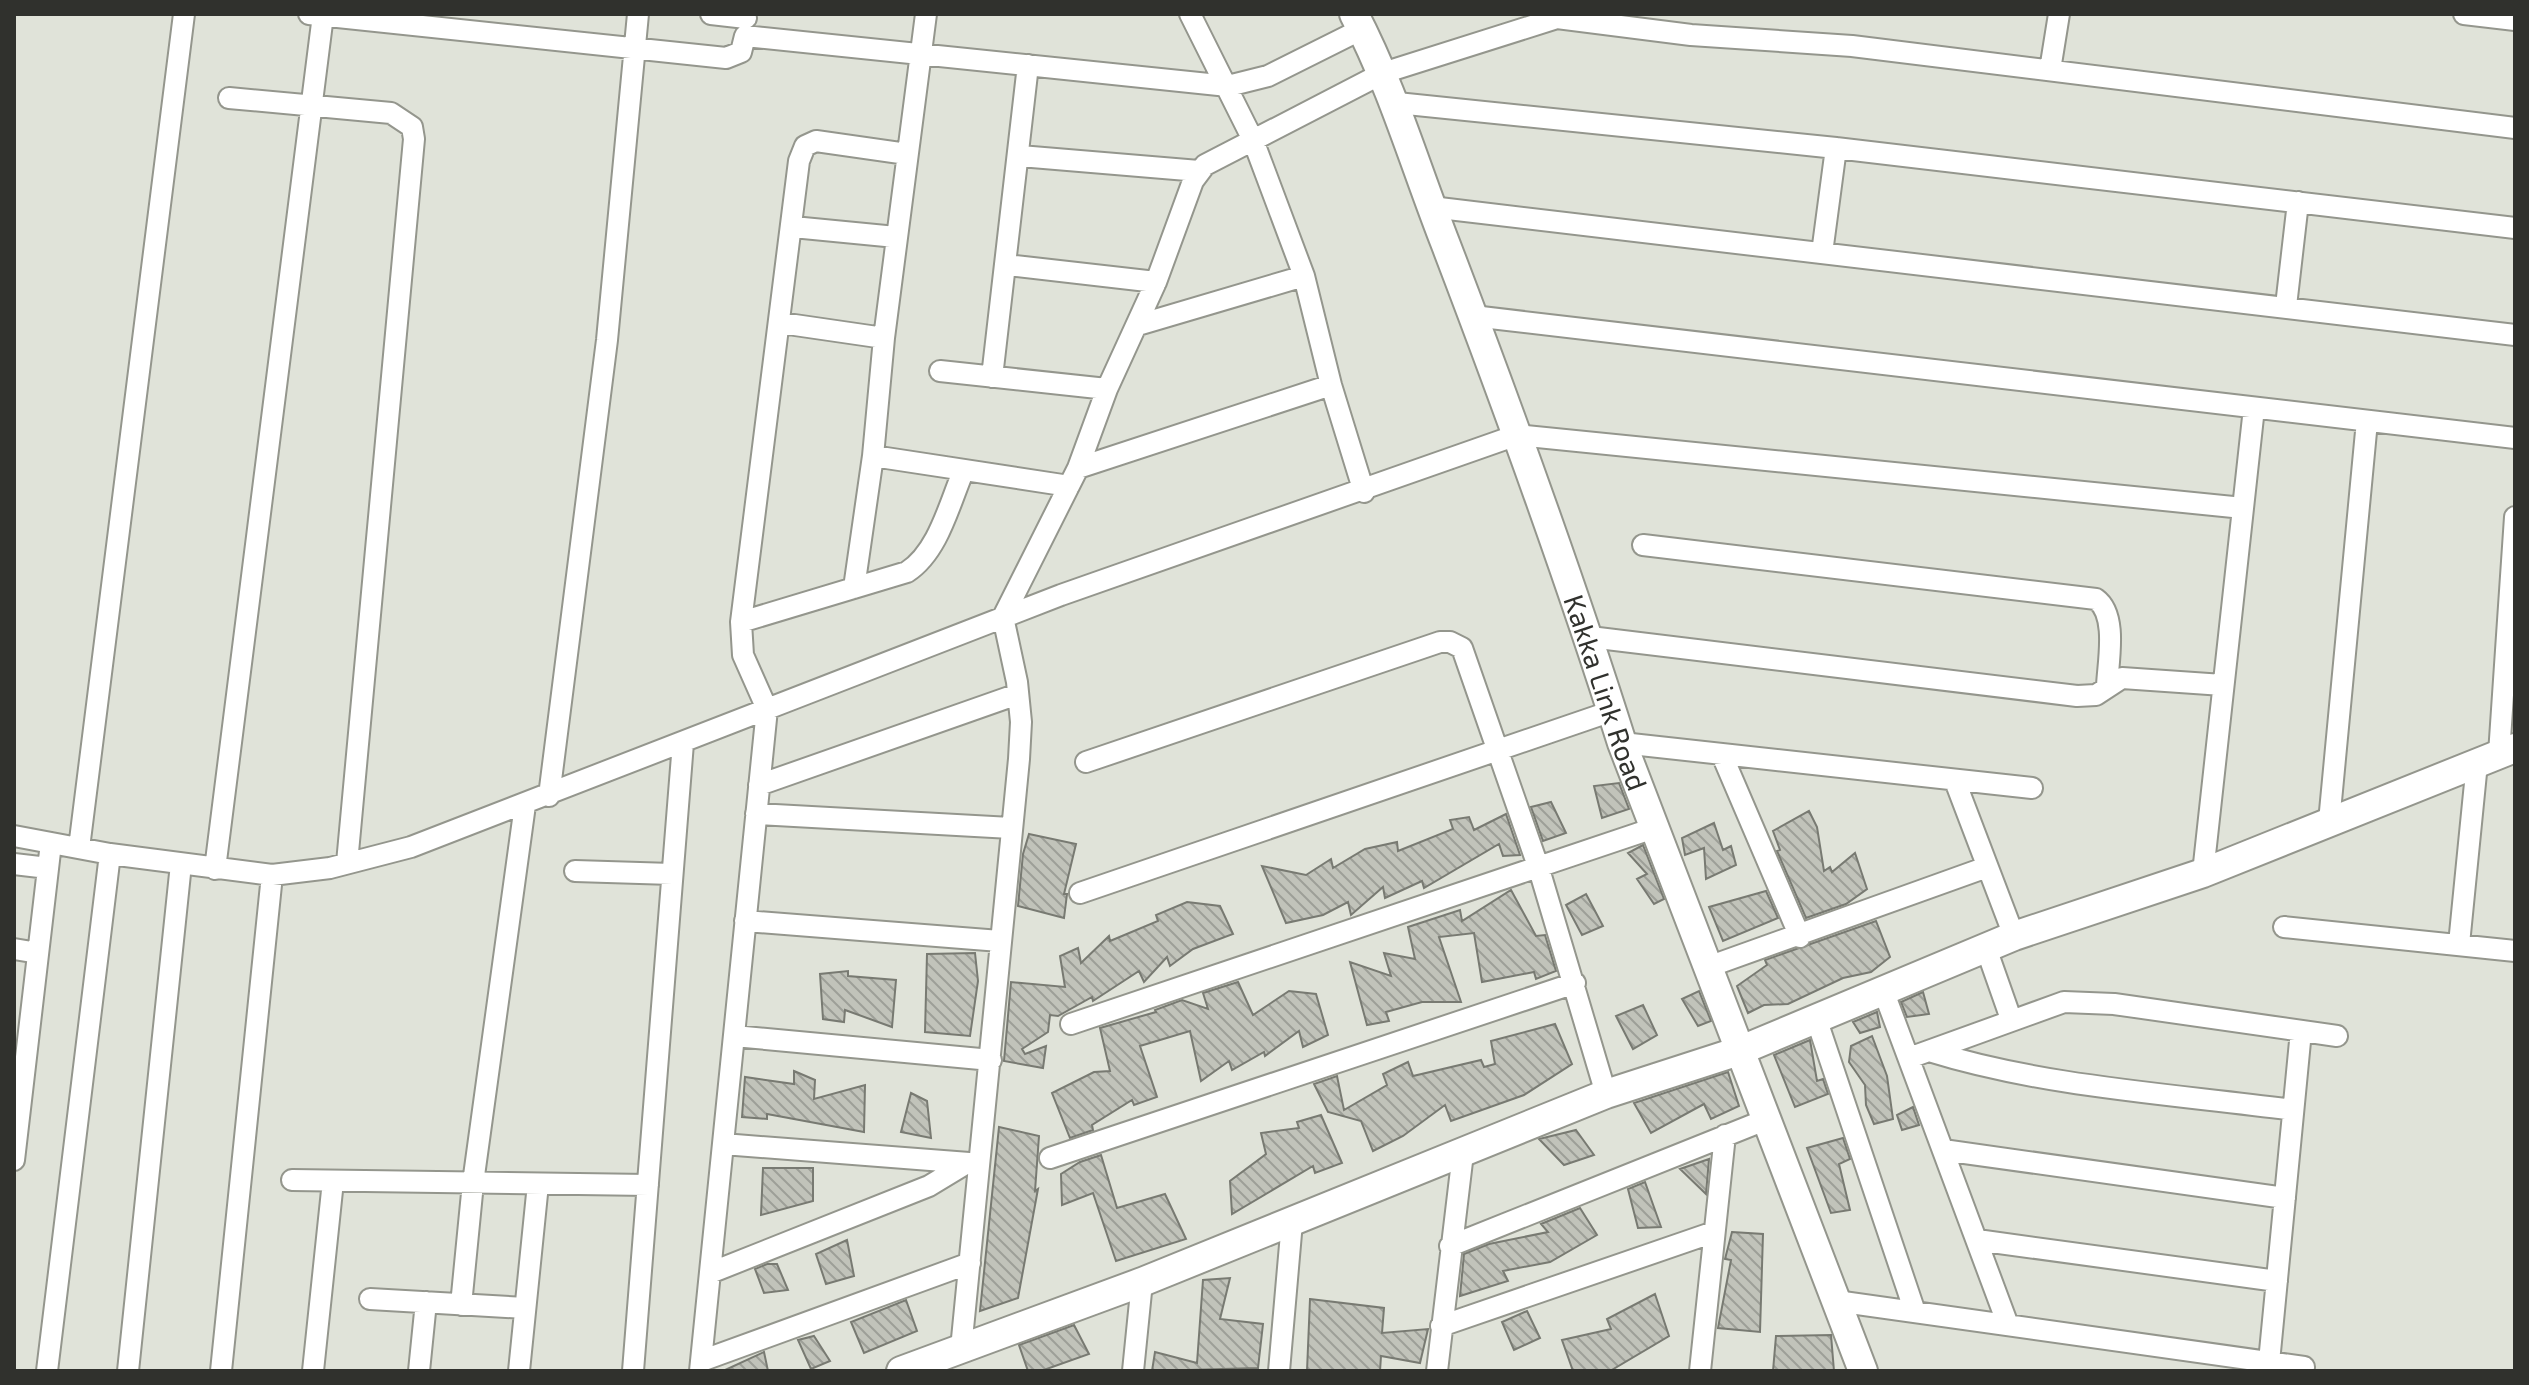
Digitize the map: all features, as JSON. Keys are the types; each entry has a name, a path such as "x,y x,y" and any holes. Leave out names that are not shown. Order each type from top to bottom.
{"street":[{"path":"79,848 184,14"},
{"path":"549,796 607,340 638,14"},
{"path":"711,14 919,56 1228,86 1268,76 1358,22"},
{"path":"854,588 873,456 896,237 926,14"},
{"path":"1190,14 1253,140 1304,276 1331,385 1364,492"},
{"path":"2050,70 2059,14"},
{"path":"2464,14 2515,20"},
{"path":"215,869 312,106 316,15 731,58 741,52 746,23"},
{"path":"961,1349 970,1263 974,1164 991,1060 1019,759 1018,694 1003,617 1073,477 1107,389 1156,282 1199,171 1211,161 1299,120 1383,73 1530,26 1575,16 1691,35 1852,46 2515,128"},
{"name":"Kakka Link Road","path":"1358,22 1397,103 1431,207 1590,637 1622,743 1863,1371"},
{"path":"992,377 1020,156 1028,65"},
{"path":"229,98 391,113 412,127 414,139 347,863"},
{"path":"1397,103 1836,148 2515,228"},
{"path":"907,154 811,142 799,161 741,622 743,655 767,709 700,1366 970,1263"},
{"path":"1822,253 1836,148"},
{"path":"1020,156 1199,171"},
{"path":"2286,306 2298,202"},
{"path":"1431,207 2515,335"},
{"path":"793,227 896,237"},
{"path":"1007,265 1156,282"},
{"path":"1138,325 1304,276"},
{"path":"1473,316 2515,438"},
{"path":"781,323 884,338"},
{"path":"940,371 1107,389"},
{"path":"873,456 963,472 1073,477 1331,385"},
{"path":"2203,873 2254,408"},
{"path":"2329,822 2367,421"},
{"path":"14,836 110,854 272,875 296,875 411,847 549,796 1003,617 1364,492 1517,435 2243,508"},
{"path":"741,622 907,572 919,564 929,550 963,472"},
{"path":"2459,944 2497,755 2515,517"},
{"path":"1643,545 2096,599 2102,604 2108,622 2107,686"},
{"path":"1590,637 2077,696 2096,695 2107,686 2129,678 2223,685"},
{"path":"1086,762 1445,641 1462,648 1539,869 1606,1094"},
{"path":"759,785 1018,694"},
{"path":"1080,893 1612,711"},
{"path":"633,1371 683,743"},
{"path":"1622,743 2032,788"},
{"path":"1722,755 1800,937"},
{"path":"901,1371 1142,1282 1606,1094 1739,1051 2014,936 2203,873 2497,755"},
{"path":"1955,781 2014,936"},
{"path":"461,1305 473,1183 525,805"},
{"path":"756,814 1011,828"},
{"path":"1071,1024 1654,828"},
{"path":"14,1160 20,1057 38,953 51,843"},
{"path":"47,1371 110,854"},
{"path":"14,864 48,868"},
{"path":"128,1371 181,864"},
{"path":"1708,967 1800,937 1987,867"},
{"path":"575,871 672,874"},
{"path":"221,1371 272,875"},
{"path":"745,921 1000,941"},
{"path":"2284,927 2515,951"},
{"path":"1986,948 2011,1019"},
{"path":"14,949 38,953"},
{"path":"1050,1158 1575,983"},
{"path":"1883,990 2008,1325"},
{"path":"1909,1058 2051,1004 2081,1001 2337,1036"},
{"path":"1816,1018 1915,1312"},
{"path":"2269,1362 2301,1031"},
{"path":"734,1036 991,1060"},
{"path":"1929,1051 1969,1064 2020,1074 2293,1110"},
{"path":"1450,1246 1765,1120"},
{"path":"1700,1371 1725,1135"},
{"path":"723,1144 974,1164"},
{"path":"1943,1150 2285,1198"},
{"path":"1437,1371 1463,1153"},
{"path":"710,1273 929,1186 974,1164"},
{"path":"292,1180 648,1185"},
{"path":"313,1371 333,1181"},
{"path":"519,1371 538,1184"},
{"path":"1279,1371 1292,1222"},
{"path":"1441,1326 1714,1232"},
{"path":"1977,1240 2277,1281"},
{"path":"1133,1371 1142,1282"},
{"path":"370,1299 525,1308"},
{"path":"1836,1301 2304,1367"},
{"path":"419,1371 426,1302"}],"building":[{"path":"1619,783 1629,809 1602,818 1594,786"},
{"path":"1551,802 1566,833 1543,841 1531,807"},
{"path":"1809,811 1817,827 1824,871 1830,867 1832,872 1855,853 1867,889 1846,904 1806,918 1777,851 1780,850 1773,831"},
{"path":"1506,814 1520,855 1503,856 1499,844 1424,888 1422,881 1385,898 1383,887 1351,915 1348,902 1323,915 1286,923 1262,866 1306,875 1331,859 1333,868 1365,849 1397,842 1398,851 1453,829 1450,820 1469,817 1474,830"},
{"path":"1714,823 1723,850 1731,846 1736,865 1706,879 1704,848 1685,855 1682,838"},
{"path":"1029,834 1076,844 1064,894 1067,894 1064,918 1018,906 1023,854"},
{"path":"1643,845 1664,899 1654,904 1637,879 1647,874 1628,853"},
{"path":"1511,890 1536,936 1545,935 1556,971 1536,979 1534,972 1482,982 1474,933 1439,937 1461,1002 1422,1002 1386,1012 1389,1021 1367,1025 1350,962 1391,976 1384,953 1415,959 1408,927 1460,910 1462,921"},
{"path":"1766,891 1778,918 1723,941 1709,907"},
{"path":"1586,894 1603,926 1582,935 1566,905"},
{"path":"1187,902 1220,906 1233,934 1193,949 1170,966 1167,957 1144,982 1139,971 1093,1001 1092,997 1058,1016 1050,1015 1048,1032 1022,1049 1025,1054 1046,1046 1043,1068 1004,1061 1011,982 1065,987 1060,956 1078,948 1081,963 1109,936 1110,941 1158,921 1156,915"},
{"path":"1876,921 1890,957 1871,972 1843,978 1788,1004 1764,1005 1748,1013 1737,986 1767,965 1765,960"},
{"path":"975,953 978,981 970,1036 925,1032 927,954"},
{"path":"848,971 848,976 896,980 892,1027 845,1010 844,1022 823,1019 820,974"},
{"path":"1238,982 1253,1015 1289,991 1316,994 1328,1035 1303,1047 1299,1031 1265,1056 1264,1052 1232,1070 1229,1061 1201,1081 1190,1031 1140,1046 1157,1097 1134,1105 1132,1100 1092,1125 1093,1130 1070,1138 1052,1093 1094,1072 1110,1071 1100,1028 1156,1012 1182,1000 1208,1009 1203,993"},
{"path":"1699,991 1711,1021 1698,1026 1682,999"},
{"path":"1923,992 1929,1014 1907,1017 1901,1002"},
{"path":"1643,1005 1657,1035 1633,1049 1616,1016"},
{"path":"1877,1012 1880,1027 1860,1033 1853,1022"},
{"path":"1555,1024 1572,1064 1524,1095 1451,1121 1445,1105 1403,1136 1373,1151 1361,1121 1328,1112 1314,1084 1337,1076 1344,1110 1387,1085 1383,1074 1408,1062 1413,1076 1481,1060 1484,1067 1495,1064 1491,1041"},
{"path":"1872,1036 1887,1076 1893,1119 1874,1124 1866,1105 1865,1085 1849,1062 1851,1046"},
{"path":"1810,1040 1817,1081 1823,1079 1828,1094 1795,1107 1774,1055"},
{"path":"794,1071 815,1080 814,1099 865,1085 864,1132 767,1114 767,1119 742,1117 745,1077 794,1084"},
{"path":"1728,1072 1739,1106 1711,1119 1704,1104 1651,1133 1634,1103"},
{"path":"911,1093 927,1101 931,1138 901,1132"},
{"path":"1913,1107 1919,1125 1902,1130 1897,1115"},
{"path":"1321,1115 1342,1163 1315,1173 1313,1166 1232,1214 1230,1181 1266,1154 1261,1133 1299,1128 1297,1122"},
{"path":"999,1127 1039,1136 1035,1191 1038,1189 1018,1298 980,1311"},
{"path":"1576,1130 1594,1155 1564,1165 1539,1139"},
{"path":"1843,1138 1850,1159 1839,1164 1850,1210 1831,1213 1807,1148"},
{"path":"1101,1155 1117,1208 1165,1194 1186,1239 1116,1261 1093,1193 1062,1205 1061,1174 1080,1162"},
{"path":"1709,1159 1706,1194 1680,1169"},
{"path":"763,1168 813,1168 813,1201 761,1215"},
{"path":"1645,1182 1661,1227 1638,1228 1628,1189"},
{"path":"1580,1208 1597,1235 1550,1262 1503,1271 1508,1281 1460,1296 1464,1254 1489,1244 1548,1232 1541,1224"},
{"path":"1732,1232 1763,1234 1760,1332 1718,1328 1731,1260 1725,1259"},
{"path":"847,1240 854,1276 826,1284 816,1254"},
{"path":"777,1264 788,1290 764,1293 755,1269"},
{"path":"1230,1278 1220,1319 1263,1324 1258,1368 1152,1371 1155,1352 1197,1363 1203,1280"},
{"path":"1655,1294 1669,1336 1610,1371 1573,1371 1562,1340 1611,1329 1607,1319"},
{"path":"1310,1299 1384,1308 1382,1333 1428,1329 1420,1363 1381,1356 1380,1371 1307,1371"},
{"path":"906,1300 917,1331 864,1353 851,1322"},
{"path":"1527,1311 1540,1338 1514,1350 1502,1322"},
{"path":"1074,1325 1089,1354 1041,1371 1028,1371 1019,1345"},
{"path":"1831,1335 1834,1371 1773,1371 1776,1336"},
{"path":"814,1336 830,1361 811,1369 798,1340"},
{"path":"764,1352 768,1371 723,1371"}]}
